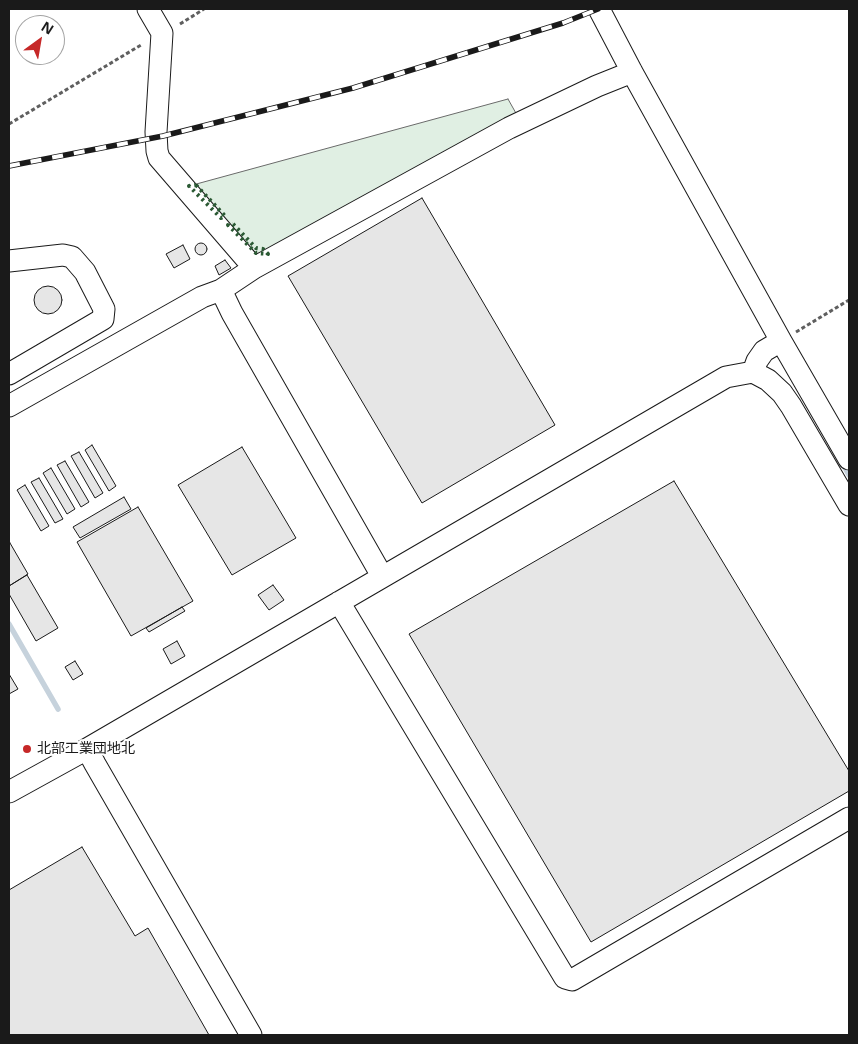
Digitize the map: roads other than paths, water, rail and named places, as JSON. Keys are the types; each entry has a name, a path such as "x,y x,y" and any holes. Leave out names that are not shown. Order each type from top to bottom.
{"street":[{"path":"148,9 162,33 156,132 157,151 160,158 254,268"},
{"path":"599,9 781,341 849,459"},
{"path":"9,406 202,298 221,290 254,268 509,128 597,86 632,72"},
{"path":"9,261 63,255 72,257 85,272 104,309 103,319 9,374"},
{"path":"221,290 232,313 382,576"},
{"path":"753,372 757,361 764,351 781,341"},
{"path":"9,792 87,749 726,377 753,372 768,380 782,393 792,406 849,505"},
{"path":"339,602 565,978 572,980 849,818"},
{"path":"87,749 251,1035"}],"waterway":[{"path":"842,462 849,475"},
{"path":"9,624 58,709"}],"railway":[{"path":"9,166 163,136 353,88 563,23 598,9"}],"place":[{"name":"北部工業団地北","path":"27,749"}]}
